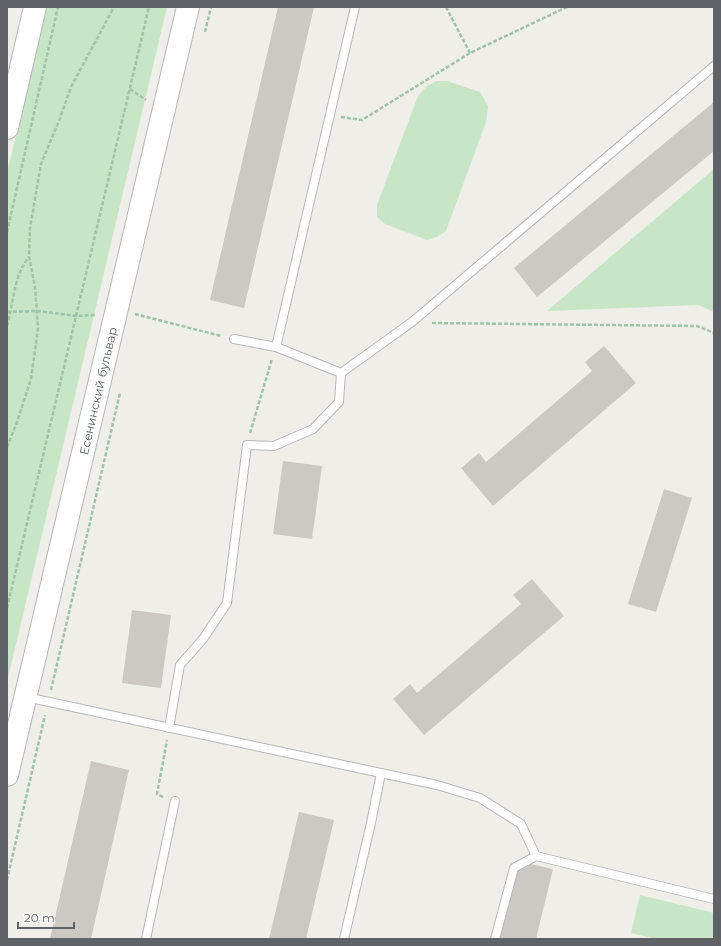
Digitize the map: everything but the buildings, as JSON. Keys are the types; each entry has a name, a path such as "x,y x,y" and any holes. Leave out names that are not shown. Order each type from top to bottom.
{"street":[{"path":"7,128 35,7"},
{"name":"Есенинский бульвар","path":"7,775 188,7"}],"lane":[{"path":"276,347 354,7"},
{"path":"341,373 412,322 714,66"},
{"path":"234,339 276,347 341,373"},
{"path":"169,728 180,665 203,639 227,603 247,444 274,446 313,429 339,402 341,373"},
{"path":"26,697 437,785 480,798 521,824 536,856"},
{"path":"344,939 381,773"},
{"path":"146,939 175,801"},
{"path":"495,939 514,868 536,856 714,899"}],"path":[{"path":"7,232 58,7"},
{"path":"7,447 31,379 38,328 35,287 29,256 30,228 40,164 59,121 71,87 114,7"},
{"path":"7,608 149,7"},
{"path":"203,38 211,7"},
{"path":"446,7 470,53"},
{"path":"329,116 362,120 470,53 567,7"},
{"path":"7,326 14,290 22,265 29,256"},
{"path":"9,311 36,311 76,316 138,314 234,339"},
{"path":"136,322 138,314"},
{"path":"412,322 697,326 714,333"},
{"path":"247,444 276,347"},
{"path":"7,880 120,390"},
{"path":"169,728 157,794 175,801"}],"green space":[{"path":"47,7 167,7 7,682 7,173"},
{"path":"437,81 447,81 480,92 488,106 486,122 446,231 437,237 427,240 385,224 377,217 377,205 418,96 427,86"},
{"path":"714,169 714,312 698,305 547,311"},
{"path":"640,895 714,913 714,939 656,939 631,933"}]}
